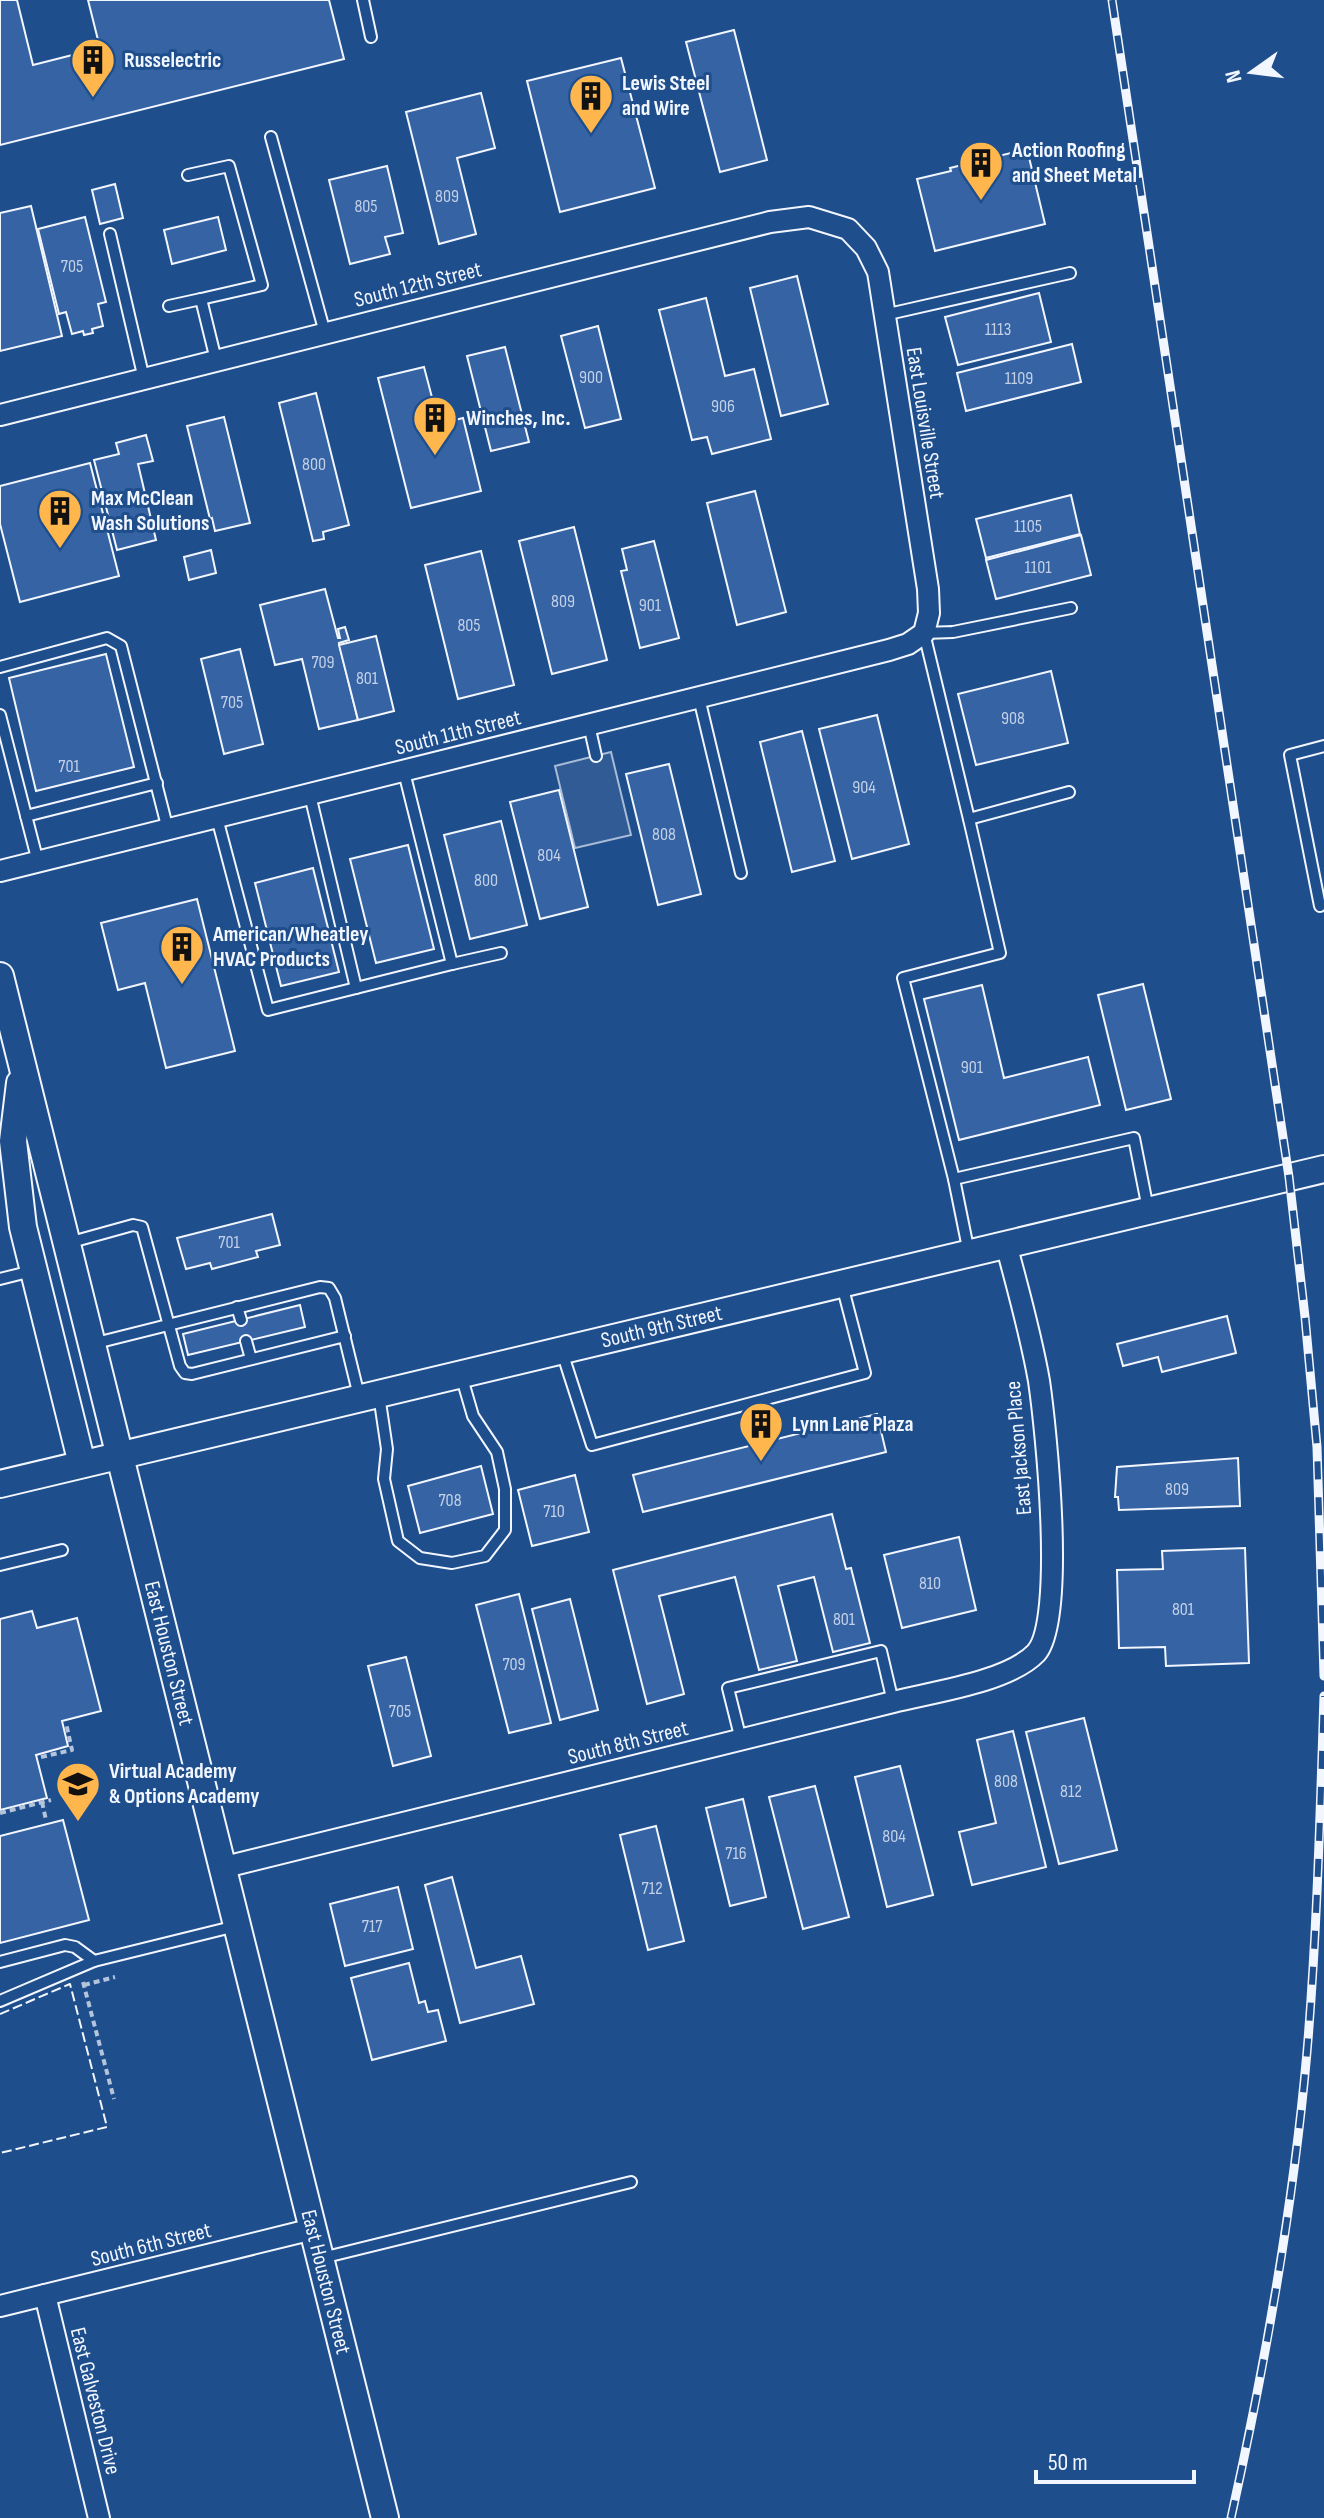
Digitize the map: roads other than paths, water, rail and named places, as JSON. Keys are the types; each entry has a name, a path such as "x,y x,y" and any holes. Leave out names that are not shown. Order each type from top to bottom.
{"street":[{"name":"South 12th Street","path":"0,415 770,222 809,217 848,229"},
{"name":"East Louisville Street","path":"848,229 866,248 878,272 928,589 929,613 924,633"},
{"name":"South 11th Street","path":"0,871 889,650 908,644 924,633"},
{"name":"East Houston Street","path":"0,976 7,1039 22,1067 385,2518"},
{"path":"22,1067 13,1141 23,1227 82,1464"},
{"name":"South 9th Street","path":"0,1484 1324,1169"},
{"name":"East Jackson Place","path":"1006,1244 1039,1380 1050,1508 1052,1593 1050,1613 1039,1650"},
{"name":"South 8th Street","path":"221,1868 1006,1673 1021,1667 1039,1650"},
{"name":"South 6th Street","path":"0,2306 313,2229"},
{"name":"East Galveston Drive","path":"45,2295 99,2518"}],"lane":[{"path":"363,0 371,37"},
{"path":"271,137 325,333"},
{"path":"169,306 262,285 229,166 188,175"},
{"path":"110,234 144,379"},
{"path":"884,315 1070,273"},
{"path":"201,299 216,360"},
{"path":"969,1253 954,1179 903,978 1000,953 924,633 953,632 1071,608"},
{"path":"0,667 107,638 121,646 168,830"},
{"path":"699,698 741,873"},
{"path":"0,715 38,862"},
{"path":"589,725 596,756"},
{"path":"1320,906 1290,755 1324,746"},
{"path":"404,772 452,964"},
{"path":"26,816 157,783"},
{"path":"969,819 1069,792"},
{"path":"310,795 356,988"},
{"path":"217,818 268,1010 501,953"},
{"path":"954,1179 1134,1138 1149,1211"},
{"path":"66,1244 133,1225 142,1227 180,1366 185,1373 192,1374 345,1336"},
{"path":"0,1279 34,1270"},
{"path":"561,1350 592,1445 865,1373 841,1283"},
{"path":"91,1344 320,1287 329,1288 387,1449 384,1479 398,1541 420,1558 452,1563 485,1556 505,1530 505,1489 497,1452 473,1416 460,1374"},
{"path":"237,1307 241,1320"},
{"path":"246,1341 251,1359"},
{"path":"0,1565 62,1550"},
{"path":"741,1740 728,1688 743,1684 881,1651 893,1702"},
{"path":"0,2001 94,1961 236,1926"},
{"path":"0,1962 65,1945 75,1947 94,1961"},
{"path":"320,2258 631,2182"}],"railway":[{"path":"1112,0 1289,1177 1317,1447 1324,1676"},
{"path":"1231,2518 1276,2286 1301,2111 1318,1874 1324,1696"}],"place":[{"name":"Russelectric","path":"93,99"},
{"name":"Lewis Steel and Wire","path":"591,135"},
{"name":"Action Roofing and Sheet Metal","path":"981,202"},
{"name":"Winches, Inc.","path":"435,457"},
{"name":"Max McClean Wash Solutions","path":"60,550"},
{"name":"American/Wheatley HVAC Products","path":"182,986"},
{"name":"Lynn Lane Plaza","path":"761,1463"},
{"name":"Virtual Academy & Options Academy","path":"78,1823"}]}
